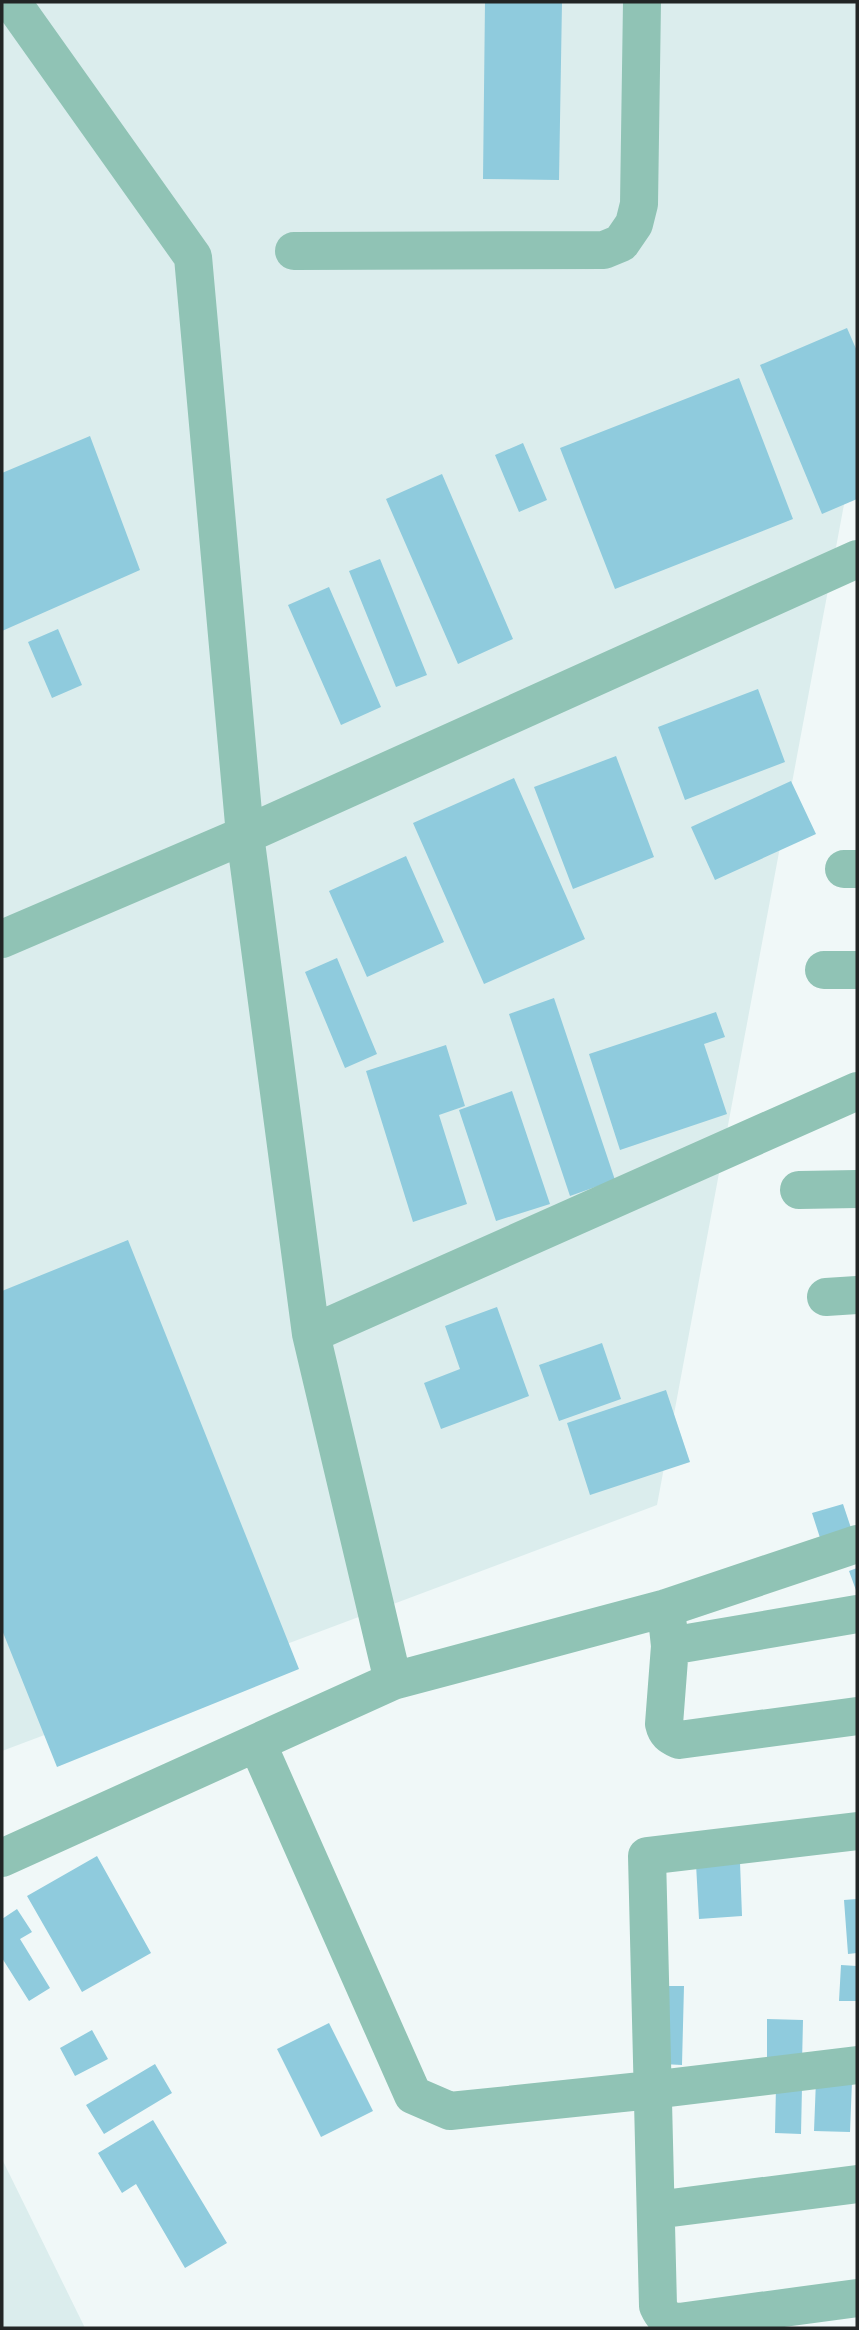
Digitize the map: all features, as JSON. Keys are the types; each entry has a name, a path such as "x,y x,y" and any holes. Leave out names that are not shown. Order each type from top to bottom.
{"street":[{"path":"12,2 193,257 245,835 311,1334 393,1681"},
{"path":"294,251 604,250 621,243 634,225 639,204 642,2"},
{"path":"2,939 245,835 857,559"},
{"path":"311,1334 857,1091"},
{"path":"799,1190 857,1189"},
{"path":"2,1858 393,1681 666,1608 857,1544"},
{"path":"666,1608 670,1646 664,1724 671,1737 679,1740 857,1716"},
{"path":"670,1646 857,1614"},
{"path":"257,1743 413,2095 450,2111 857,2065"},
{"path":"857,1830 647,1856 658,2306 662,2316 679,2322 857,2298"},
{"path":"656,2210 857,2184"}],"shaded area":[{"path":"2,2 857,2 857,435 657,1505 2,1751"},
{"path":"2,2159 85,2328 2,2328"}],"building":[{"path":"485,2 562,2 559,180 483,179"},
{"path":"847,328 857,351 857,499 822,514 760,365"},
{"path":"739,378 793,519 615,589 560,448"},
{"path":"90,436 140,570 2,631 2,473"},
{"path":"523,443 547,500 519,512 495,455"},
{"path":"442,474 513,639 458,664 386,499"},
{"path":"380,559 427,675 396,687 349,571"},
{"path":"329,587 381,707 341,725 288,605"},
{"path":"58,629 82,685 52,698 28,642"},
{"path":"758,689 785,762 685,800 658,727"},
{"path":"616,756 654,857 573,889 534,787"},
{"path":"514,778 585,939 484,984 413,823"},
{"path":"791,781 816,834 715,880 691,827"},
{"path":"406,856 444,942 367,977 329,891"},
{"path":"337,958 377,1054 345,1068 305,972"},
{"path":"554,998 615,1180 570,1196 509,1014"},
{"path":"716,1012 725,1037 704,1044 727,1114 620,1150 589,1054"},
{"path":"446,1045 465,1106 439,1115 467,1204 413,1222 366,1071"},
{"path":"512,1091 550,1204 496,1221 459,1110"},
{"path":"128,1240 299,1669 57,1767 2,1630 2,1291"},
{"path":"497,1307 529,1396 441,1429 424,1383 460,1369 445,1326"},
{"path":"602,1343 621,1399 559,1421 539,1365"},
{"path":"666,1390 690,1462 590,1495 567,1423"},
{"path":"843,1504 853,1534 822,1544 812,1513"},
{"path":"857,1568 857,1593 849,1571"},
{"path":"97,1856 151,1953 82,1992 27,1896"},
{"path":"740,1862 742,1916 699,1919 696,1864"},
{"path":"857,1899 857,1953 848,1954 844,1900"},
{"path":"17,1909 32,1932 20,1939 50,1988 29,2001 2,1958 2,1919"},
{"path":"841,1965 857,1966 857,2001 839,2001"},
{"path":"663,1986 684,1986 682,2065 662,2064"},
{"path":"767,2019 803,2020 802,2063 767,2062"},
{"path":"329,2023 373,2111 321,2137 277,2049"},
{"path":"92,2030 108,2059 75,2076 60,2048"},
{"path":"155,2064 172,2093 104,2134 86,2105"},
{"path":"816,2080 852,2081 850,2132 814,2131"},
{"path":"776,2086 802,2087 801,2134 775,2133"},
{"path":"153,2120 227,2243 185,2268 136,2184 122,2193 98,2153"}]}
